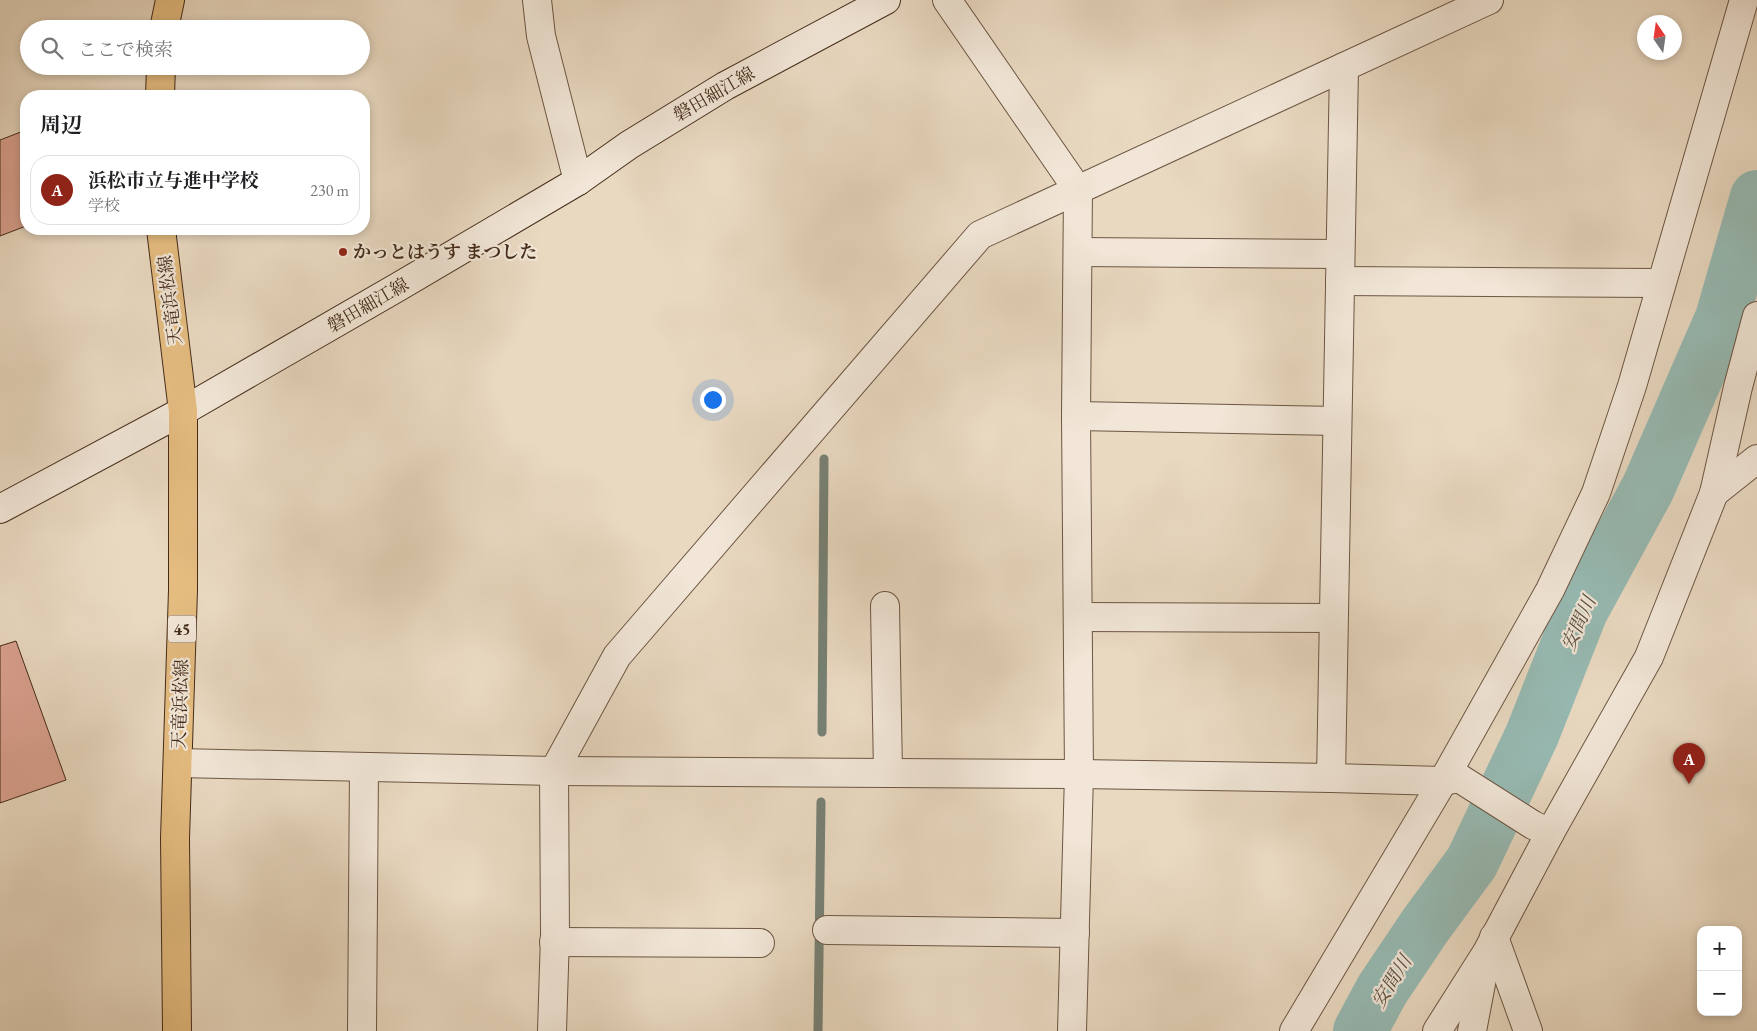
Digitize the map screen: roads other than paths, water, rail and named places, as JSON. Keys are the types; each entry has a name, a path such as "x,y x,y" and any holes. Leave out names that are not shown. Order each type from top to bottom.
{"main road":[{"path":"166,20 170,0"},
{"path":"160,90 161,75"},
{"name":"天竜浜松線","path":"162,235 183,411 183,590 175,838 178,1031"}],"street":[{"path":"537,0 541,36 578,182"},
{"name":"磐田細江線","path":"0,509 183,411 578,182 629,145 725,86 886,0"},
{"path":"947,0 1078,190 1076,416 1079,774 1072,1031"},
{"path":"552,1031 554,771 617,656 980,235 1489,0"},
{"path":"1294,1031 1451,780 1550,590 1596,493 1632,386 1744,0"},
{"path":"1331,778 1344,67"},
{"path":"1078,252 1340,254"},
{"path":"1340,281 1661,283"},
{"path":"1437,1031 1491,945 1542,829 1649,657 1714,493 1738,387 1757,316"},
{"path":"1076,416 1337,421"},
{"path":"1714,493 1757,459"},
{"path":"885,606 888,773"},
{"path":"1078,618 1333,618"},
{"path":"178,763 554,771 1079,774 1451,780 1542,829"},
{"path":"362,1031 364,767"},
{"path":"827,930 1075,933"},
{"path":"554,942 760,943"},
{"path":"1472,1031 1491,945"},
{"path":"1491,945 1528,1031"}],"waterway":[{"name":"安間川","path":"1360,1031 1382,990 1425,926 1472,862 1532,735 1581,611 1648,488 1722,318 1757,197"},
{"path":"822,732 824,459"},
{"path":"818,1031 821,802"}],"place":[{"name":"かっとはうす まつした","path":"343,252"},
{"name":"浜松市立与進中学校","path":"1689,784"}]}
